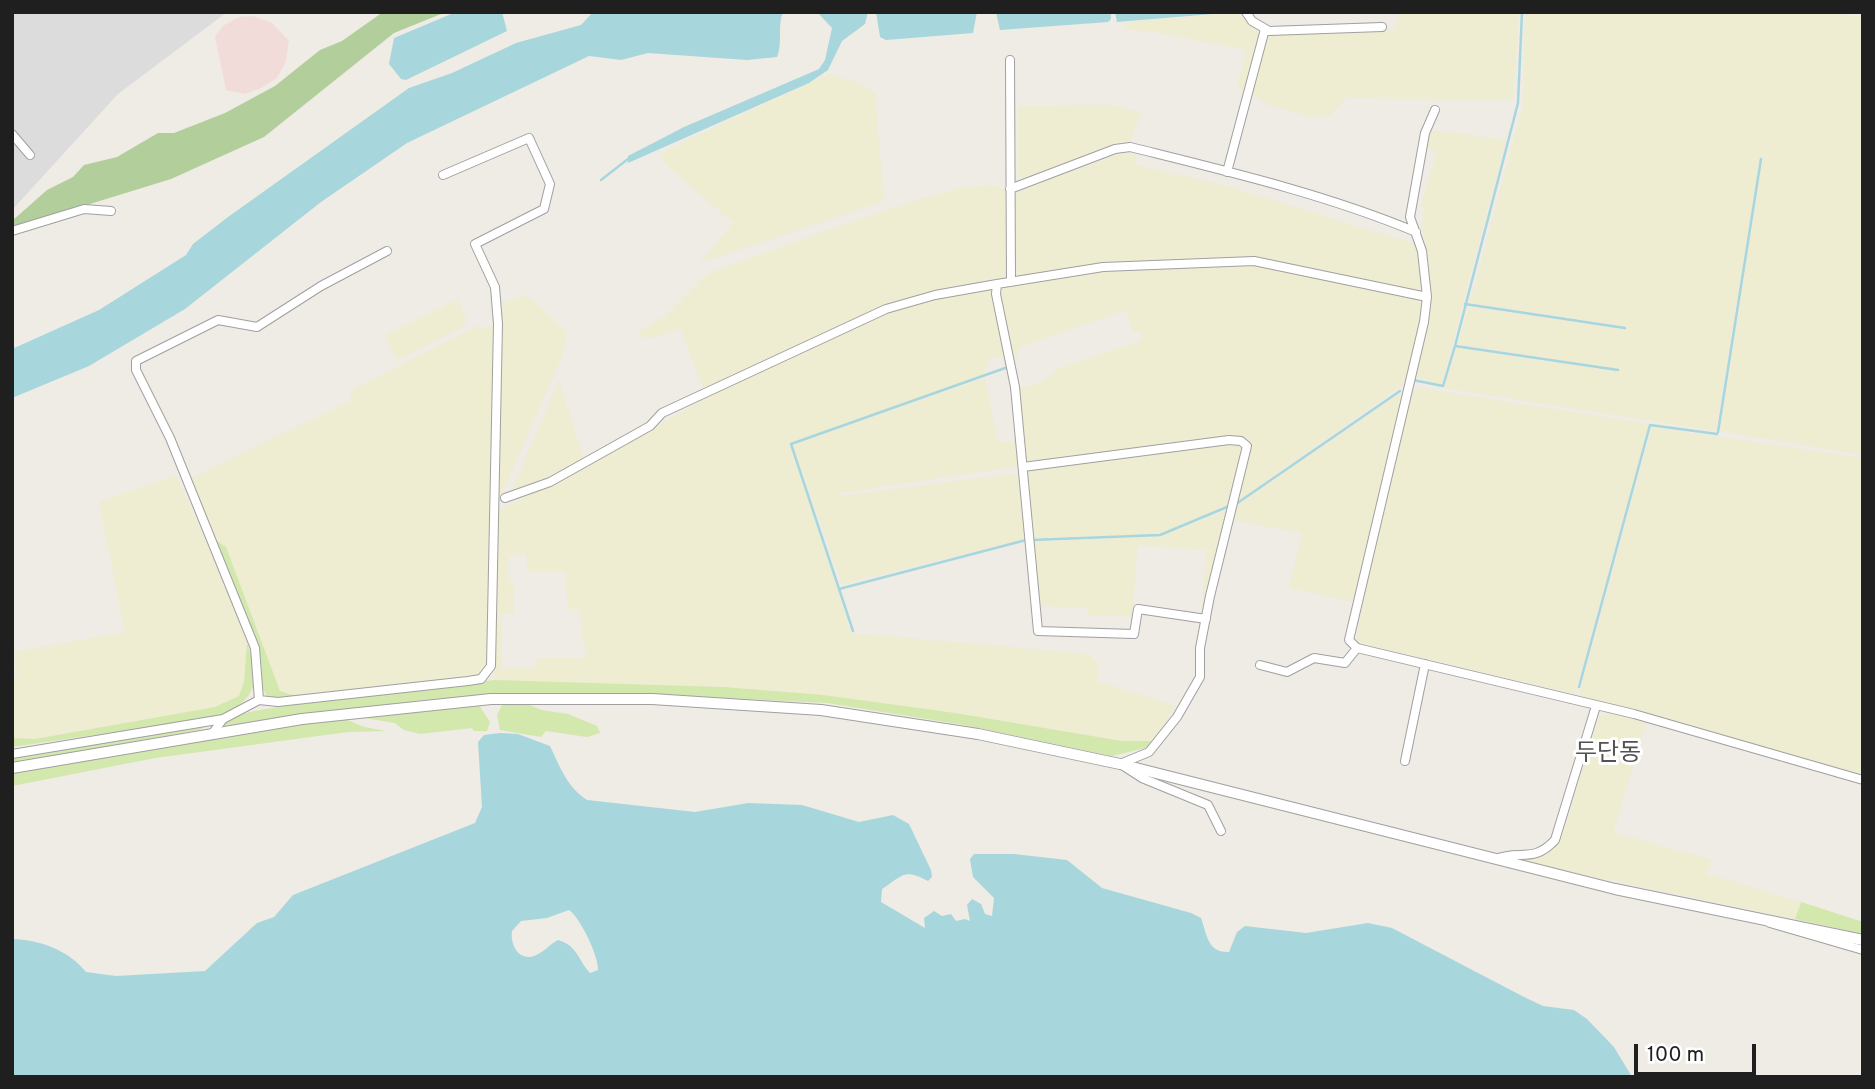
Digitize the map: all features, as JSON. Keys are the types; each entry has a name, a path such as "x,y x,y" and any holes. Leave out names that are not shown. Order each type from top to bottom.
{"street":[{"path":"1247,12 1252,21 1265,29 1287,32 1382,27"},
{"path":"1227,172 1265,29"},
{"path":"1010,60 1011,282"},
{"path":"1435,110 1420,153 1410,217 1422,250 1427,297 1424,322 1349,640 1357,648 1596,706 1863,780"},
{"path":"12,134 30,155"},
{"path":"12,754 223,719 259,700 278,702 481,679 491,666 498,324 495,286 475,244 544,209 550,184 529,138 443,174"},
{"path":"1010,189 1115,149 1130,147 1227,172 1382,218 1416,232"},
{"path":"12,231 84,209 111,211"},
{"path":"259,700 255,648 170,438 136,370 136,361 218,320 257,327 321,286 387,251"},
{"path":"505,498 550,482 650,426 662,414 886,309 935,295 1103,267 1254,261 1427,297"},
{"path":"998,284 996,294 1014,387 1038,631 1134,634 1139,609 1206,619"},
{"path":"1023,467 1229,440 1245,443 1247,451 1206,619 1198,667 1200,677 1149,752 1120,764"},
{"path":"1260,665 1287,672 1314,658 1345,663 1357,648"},
{"path":"1405,761 1425,664"},
{"path":"12,768 212,734 434,703 491,699 652,699 821,710 884,718 1120,764 1656,899 1863,940"},
{"path":"1496,859 1504,856 1532,856 1546,849 1555,840 1596,706"},
{"path":"212,734 223,719"},
{"path":"1120,764 1142,778 1208,806 1221,831"},
{"path":"1762,918 1779,928 1863,950"}],"shaded area":[{"path":"12,12 227,12 118,94 12,210"},
{"path":"1400,12 1519,12 1513,100 1346,98 1329,116 1310,117 1268,105 1253,95 1265,38 1273,34 1394,29"},
{"path":"1525,12 1836,12 1851,17 1863,15 1863,455 1720,431 1763,157 1760,157 1716,431 1444,388 1457,348 1619,372 1619,369 1458,344 1469,307 1627,329 1627,326 1470,303 1523,104"},
{"path":"1237,13 1259,31 1244,90 1237,88 1246,50 1155,32 1125,29 1125,22"},
{"path":"253,16 272,23 289,41 286,61 277,78 261,88 245,94 226,90 215,36 223,26 239,17"},
{"path":"829,74 861,84 875,93 884,201 700,263 733,223 665,164 660,153"},
{"path":"1112,105 1141,113 1131,141 1117,142 1027,179 1018,176 1018,106"},
{"path":"1431,130 1506,140 1442,384 1414,377 1431,301 1428,254 1421,225 1425,208 1420,206 1437,152 1426,148"},
{"path":"1124,152 1136,155 1136,165 1224,185 1415,244 1419,248 1424,287 1412,290 1242,257 1106,263 1017,277 1015,197 1020,191"},
{"path":"994,185 1005,190 1008,196 1008,270 1006,277 997,281 939,292 703,388 680,328 651,338 642,337 638,332 664,317 708,273 892,208 960,188"},
{"path":"1252,264 1414,297 1423,307 1407,382 1238,501 1246,440 1027,466 1018,388 1037,384 1051,376 1055,370 1141,341 1141,333 1132,331 1126,310 1023,346 1017,352 1018,358 1014,358 1000,295 1003,287 1100,269"},
{"path":"993,288 1006,355 989,359 984,375 790,443 851,633 1091,654 1091,659 1099,662 1097,681 1175,706 1155,741 1122,741 955,713 723,687 494,680 497,517 501,509 626,444 748,374 901,306","holes":["526,554 528,571 565,571 568,609 579,609 586,658 537,658 536,667 502,669 501,614 514,613 513,585 507,574 509,555"]},
{"path":"523,296 530,298 567,332 562,356 498,503 502,303"},
{"path":"456,300 466,319 464,326 397,360 385,335"},
{"path":"477,326 481,329 493,326 486,667 480,674 471,676 296,696 280,691 226,547 214,539 190,484 192,478 352,400 350,391"},
{"path":"985,378 998,442 1018,441 1020,466 839,493 840,496 1021,473 1028,538 842,584 793,445"},
{"path":"559,381 584,460 547,480 510,494"},
{"path":"1418,388 1649,424 1575,694 1356,642 1367,578 1410,393"},
{"path":"1398,395 1401,398 1354,602 1289,588 1302,533 1232,520 1236,506"},
{"path":"1652,427 1863,458 1863,776 1579,695"},
{"path":"1233,442 1244,447 1231,505 1159,534 1034,538 1027,470"},
{"path":"176,475 235,606 247,643 244,682 239,696 215,707 35,739 12,738 12,678 18,676 14,652 125,632 99,502"},
{"path":"1228,510 1204,610 1202,611 1206,550 1138,545 1132,617 1088,615 1088,608 1040,606 1034,542 1161,536"},
{"path":"1610,712 1646,723 1613,833 1711,859 1707,874 1801,902 1795,919 1514,860 1542,857 1550,853 1562,836 1599,717"}],"green space":[{"path":"383,12 446,12 394,33 264,137 171,179 12,228 12,221 47,190 73,177 84,165 117,157 158,133 174,133 225,113 275,86 320,50 342,41"},
{"path":"214,539 226,547 280,691 296,696 276,700 266,695 261,662 252,631"},
{"path":"247,643 254,667 254,685 244,701 225,716 12,747 12,738 35,739 215,707 239,696 244,682"},
{"path":"494,680 723,687 823,695 955,713 1122,741 1155,741 1145,748 1112,756 964,725 827,703 616,693 498,694 424,700 222,726 233,718 258,710"},
{"path":"503,703 525,703 541,710 568,714 597,726 600,733 587,737 546,731 541,737 500,730 497,715"},
{"path":"479,705 490,722 487,731 474,731 472,728 420,734 404,730 395,723 365,718"},
{"path":"345,719 364,727 386,731 348,732 155,758 12,786 12,773 239,733"},
{"path":"215,722 199,730 12,763 12,756"},
{"path":"1801,902 1863,922 1863,934 1795,919"}],"water":[{"path":"456,12 502,12 507,31 406,80 401,79 389,64 394,38"},
{"path":"593,12 783,12 780,46 777,57 747,60 648,53 621,60 589,56 407,143 321,202 185,309 89,366 12,398 12,349 99,310 186,255 193,244 228,217 409,88 452,73 516,43 581,25"},
{"path":"817,12 868,12 865,24 842,41 828,70 809,83 628,163 628,156 684,127 819,69 825,60 832,28"},
{"path":"876,12 977,12 973,33 886,40 880,37"},
{"path":"996,12 1111,12 1111,19 1108,22 1000,30"},
{"path":"1115,12 1237,12 1117,22"},
{"path":"518,734 550,746 569,783 587,800 695,812 748,803 802,805 859,822 893,815 909,824 932,877 928,881 908,874 899,877 882,889 881,902 925,928 924,918 934,911 942,916 951,914 956,921 970,921 967,905 972,899 981,904 985,914 992,916 994,898 973,877 970,859 974,854 1014,854 1067,860 1102,888 1191,913 1201,918 1212,946 1222,951 1229,952 1237,932 1245,926 1306,933 1368,923 1392,928 1543,1006 1574,1010 1587,1019 1614,1047 1632,1077 12,1077 12,939 33,941 62,952 86,972 116,976 205,971 257,923 274,917 293,895 475,823 482,807 478,742 484,735","holes":["569,910 592,947 598,970 590,973 574,950 558,940 534,956 524,956 516,950 512,931 521,921 547,918"]}],"waterway":[{"path":"1413,380 1443,386 1455,346 1518,103 1522,12"},
{"path":"601,180 628,159"},
{"path":"1718,432 1761,159"},
{"path":"1465,304 1625,328"},
{"path":"1455,346 1618,370"},
{"path":"853,631 791,444 1008,367"},
{"path":"1236,504 1400,391"},
{"path":"1579,687 1650,425 1717,434"},
{"path":"1032,540 1160,535 1227,507"},
{"path":"839,589 1026,540"}],"district":[{"name":"두단동","path":"1608,755"}]}
